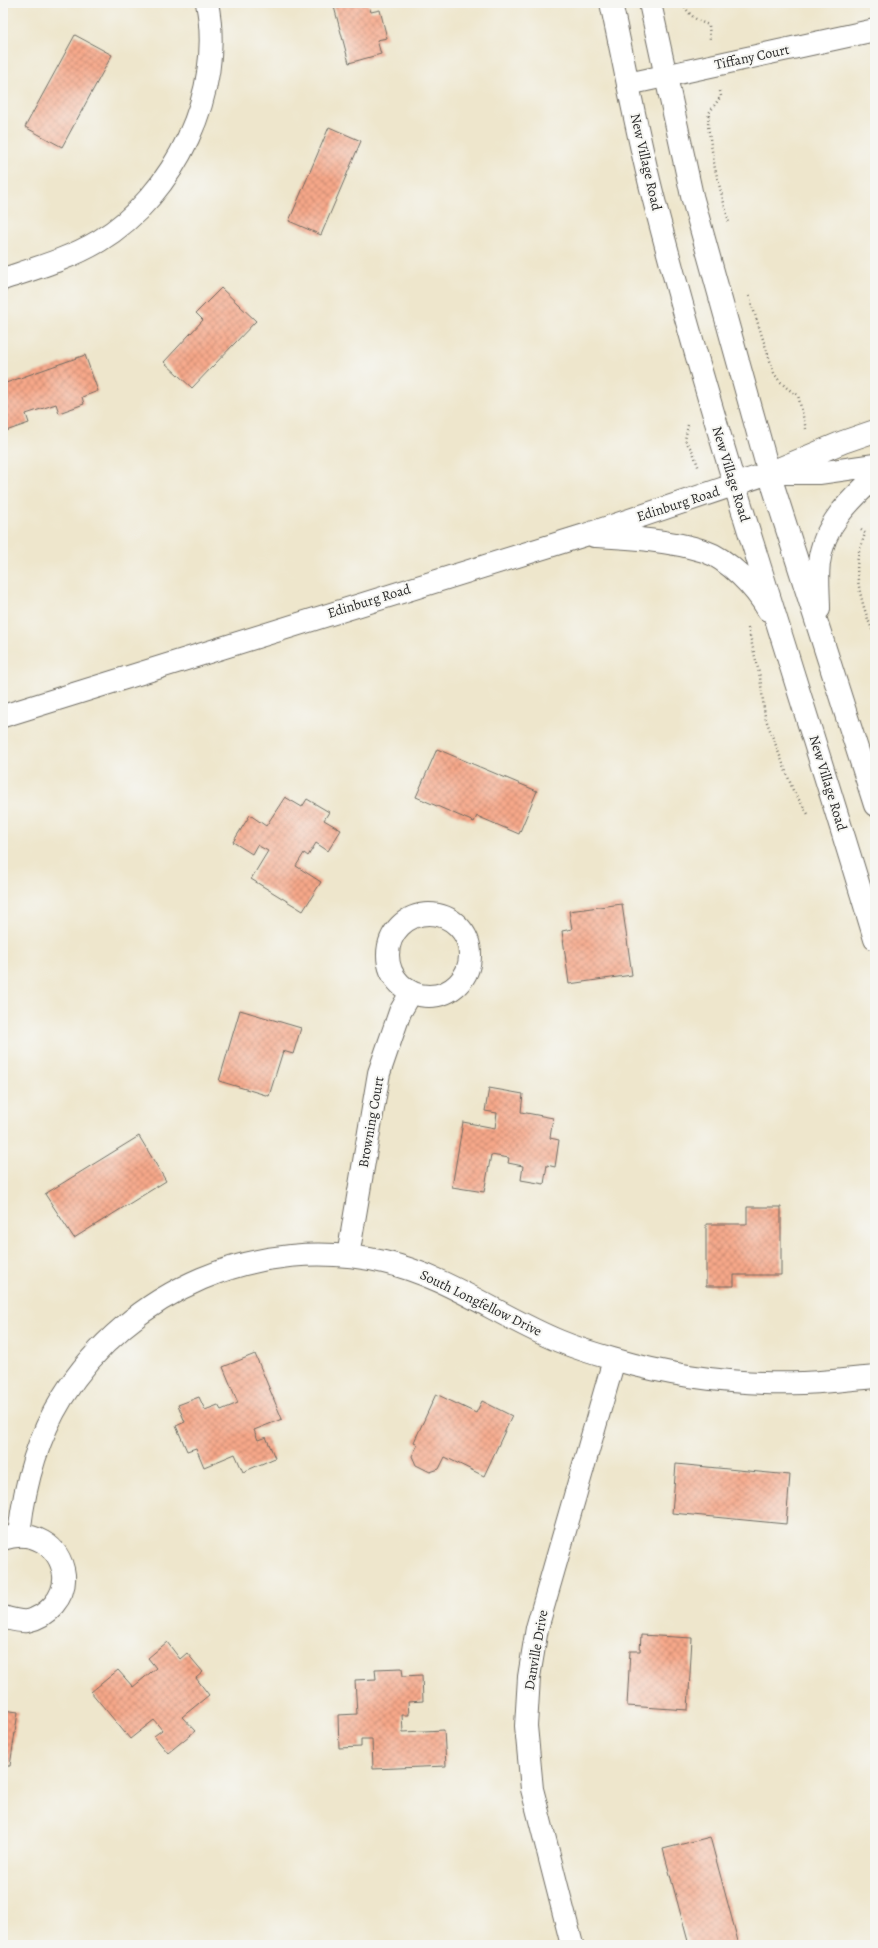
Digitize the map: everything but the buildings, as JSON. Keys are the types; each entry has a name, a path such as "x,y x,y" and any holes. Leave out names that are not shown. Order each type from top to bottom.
{"main road":[{"path":"3,279 63,259 100,240 136,213 166,178 187,143 200,108 210,59 209,13 207,3"},
{"name":"New Village Road","path":"611,3 655,206 734,486 781,632 875,939"},
{"path":"650,3 692,196 769,473 875,805"},
{"name":"Tiffany Court","path":"628,84 875,30"},
{"path":"769,473 875,431"},
{"path":"769,473 819,472 875,465"},
{"name":"Edinburg Road","path":"3,716 585,535 769,473"},
{"path":"818,628 819,563 824,539 833,522 841,512 875,477"},
{"path":"585,535 648,540 704,551 716,557 739,573 766,606 781,632"},
{"name":"Browning Court","path":"348,1256 379,1073 400,1012 411,993"},
{"name":"South Longfellow Drive","path":"3,1617 17,1621 42,1616 52,1608 62,1591 64,1576 61,1563 48,1545 36,1538 11,1537 41,1440 62,1398 92,1356 130,1320 169,1294 211,1274 256,1260 303,1254 348,1256 385,1262 425,1274 559,1341 614,1360 668,1373 741,1382 803,1382 875,1377"},
{"name":"Danville Drive","path":"572,1945 532,1788 526,1726 528,1677 537,1628 614,1360"}],"path":[{"path":"683,3 686,10 699,21 709,25 712,65 721,96 709,113 708,126 715,169 729,223"},
{"path":"748,291 774,373 778,380 798,395 814,454"},
{"path":"841,512 865,533 858,557 858,576 862,598 875,636"},
{"path":"747,623 760,677 765,717 793,790 812,821"}]}
